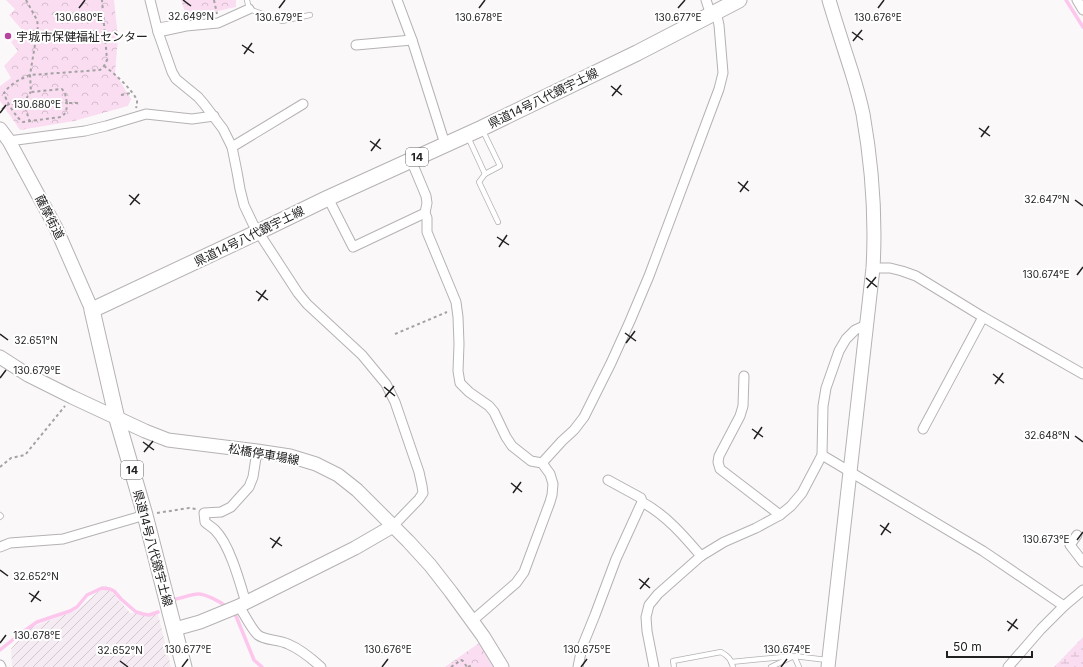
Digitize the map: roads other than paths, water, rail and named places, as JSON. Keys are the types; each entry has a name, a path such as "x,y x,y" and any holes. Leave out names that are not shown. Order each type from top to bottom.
{"main road":[{"name":"県道14号八代鏡宇土線","path":"184,667 145,515 117,419 92,310 328,198 482,128 637,53 739,0"}],"street":[{"path":"150,0 157,29 172,72 176,79 198,97 214,116 223,129 232,147 244,205 258,232 298,293 307,304 362,355 386,384 395,402 420,472 423,493 393,526 355,548 236,607 175,629"},
{"path":"397,0 412,40 445,144"},
{"path":"542,463 574,430 584,417 611,363 668,228 708,121 722,80 723,72 719,25 706,0"},
{"path":"828,0 849,62 863,113 870,159 874,204 873,268 828,663"},
{"path":"1077,0 1083,10"},
{"path":"157,29 218,23 248,5"},
{"path":"356,45 412,40"},
{"path":"232,147 303,104"},
{"path":"9,141 85,131 146,114 192,119 214,116"},
{"name":"薩摩街道","path":"0,129 9,141 56,228 92,310"},
{"path":"411,160 426,196 427,203 425,213 427,218 427,232 456,302 459,344 458,371 460,383 469,392 489,406 494,412 512,446 531,461 542,463 550,474 553,484 550,502 524,572 516,583 472,621"},
{"path":"328,198 353,247 425,213"},
{"path":"873,268 890,268 916,276 983,318 1083,374"},
{"path":"924,429 983,318"},
{"path":"654,667 647,630 646,617 649,606 658,594 701,556 724,542 756,528 780,515 791,506 802,493 822,455 823,406 826,388 839,351 846,339 855,330 866,325"},
{"name":"松橋停車場線","path":"0,357 28,375 72,397 117,419 168,440 257,450 290,456 316,464 338,475 357,490 430,565 494,652 502,667"},
{"path":"744,376 743,406 740,416 719,456 718,462 720,469 780,515"},
{"path":"257,450 253,477 249,487 230,507 220,512 204,513 205,522 215,530 225,544 236,570 236,607 257,634 264,638 287,643 321,667"},
{"path":"822,455 983,551 1064,606"},
{"path":"608,480 641,498 642,502 665,518 682,534 701,556"},
{"path":"578,667 582,648 616,559 642,502"},
{"path":"0,547 10,543 64,539 145,515"},
{"path":"1077,535 1070,545 1083,562"},
{"path":"1008,667 1041,629 1064,606 1083,590"}],"lane":[{"path":"248,5 282,21 310,15"},
{"path":"157,29 185,21"},
{"path":"482,128 500,166 485,174 479,182 498,222"},
{"path":"467,135 485,174"},
{"path":"674,667 673,661 721,652 727,655 733,667"},
{"path":"731,662 794,656 828,663"},
{"path":"771,667 794,656"},
{"path":"794,656 799,667"}],"waterway":[{"path":"1066,0 1083,27"},
{"path":"0,650 37,622 70,611 77,607 87,595 102,588 114,591 136,612 149,615 158,612"},
{"path":"176,599 201,594 227,607"},
{"path":"231,612 236,616 254,660 262,667"}],"place":[{"name":"宇城市保健福祉センター","path":"8,36"}]}
